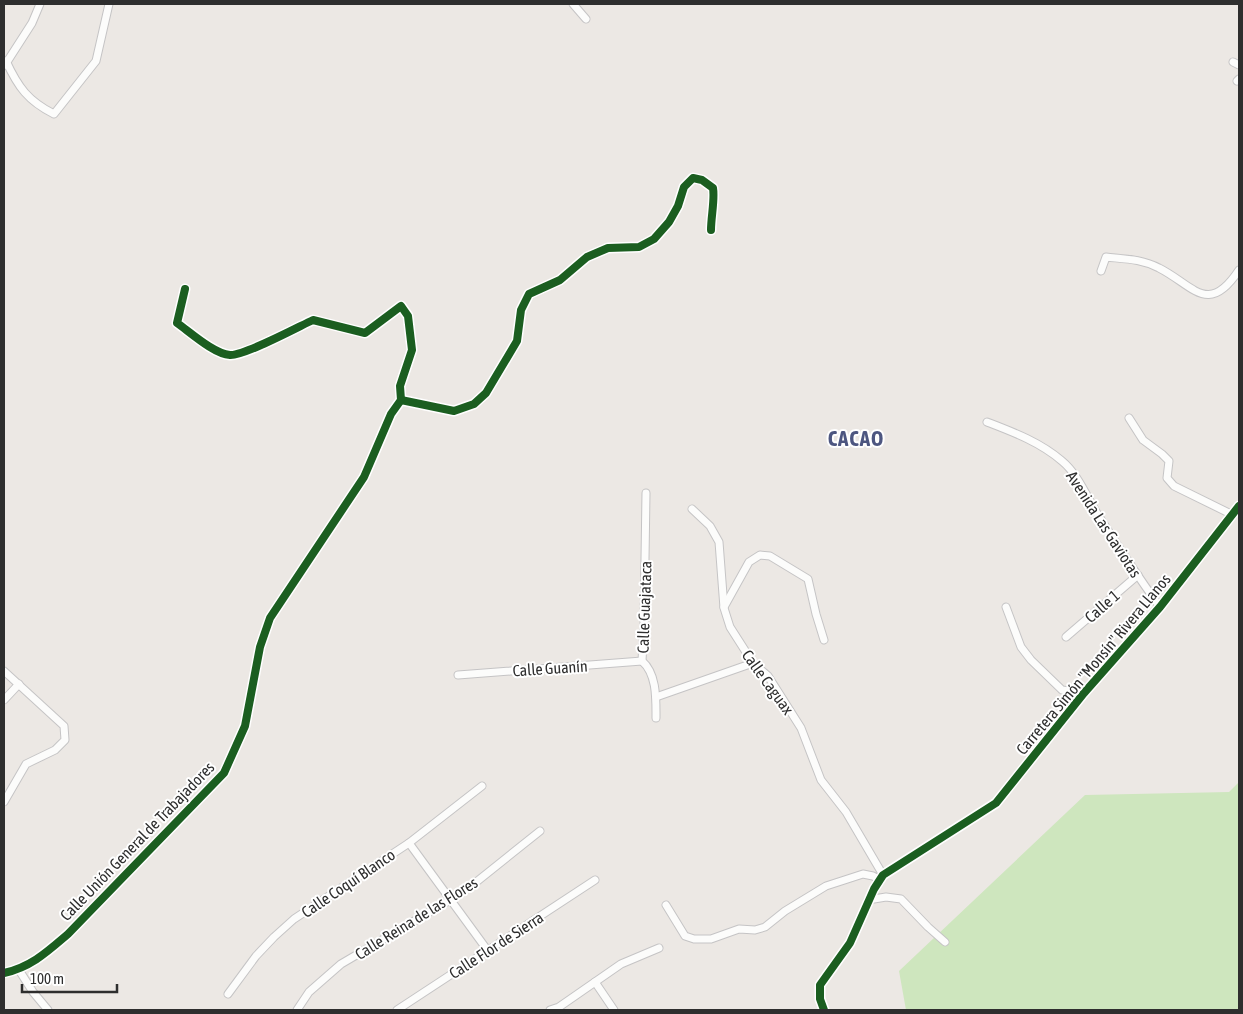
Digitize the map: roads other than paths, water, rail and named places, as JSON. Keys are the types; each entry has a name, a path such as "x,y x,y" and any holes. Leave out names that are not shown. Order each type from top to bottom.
{"street":[{"path":"40,4 32,22 5,64 18,85 37,106 54,114 96,61 108,4"},
{"path":"573,4 586,19"},
{"path":"401,400 454,411 474,404 486,393 517,341 521,310 529,294 560,280 587,257 608,248 639,247 654,239 669,222 678,206 684,187 692,178 702,180 712,188 714,196 711,230"},
{"path":"1101,271 1106,257 1142,260 1160,268 1194,291 1212,294 1229,285 1239,270"},
{"name":"Calle Unión General de Trabajadores","path":"4,974 19,970 42,956 68,934 224,773 245,726 260,647 270,618 364,477 391,414 401,400 400,386 412,350 408,316 400,306 365,333 313,320 283,335 230,355 218,352 177,322 185,289"},
{"path":"1129,418 1143,440 1169,461 1167,478 1174,486 1233,515"},
{"name":"Avenida Las Gaviotas","path":"988,422 1023,436 1064,462 1160,607"},
{"name":"Calle Guajataca","path":"646,493 642,661 650,667 656,697 656,718"},
{"name":"Carretera Simón \"Monsín\" Rivera Llanos","path":"824,1010 820,999 820,986 850,943 868,900 882,878 996,803 1084,693 1160,607 1239,505"},
{"name":"Calle Caguax","path":"692,508 710,526 719,542 724,608 730,627 753,663 768,676 801,728 822,780 846,812 882,878"},
{"path":"724,608 749,562 760,555 770,556 808,579 824,640"},
{"name":"Calle 1","path":"1066,637 1138,575"},
{"path":"1006,607 1021,647 1031,660 1062,690 1084,693"},
{"name":"Calle Guanín","path":"458,675 642,661"},
{"path":"656,697 753,663"},
{"path":"4,671 64,726 64,740 54,750 26,764 4,802"},
{"path":"4,700 18,684"},
{"name":"Calle Coquí Blanco","path":"228,994 268,943 294,919 409,843 482,786"},
{"name":"Calle Reina de las Flores","path":"297,1010 310,992 341,964 450,900 475,883 540,831"},
{"path":"409,843 488,951"},
{"path":"666,905 685,936 694,939 711,939 739,929 755,930 765,927 785,911 826,886 864,874 882,878"},
{"name":"Calle Flor de Sierra","path":"397,1010 596,880"},
{"path":"868,900 886,897 901,899 945,942"},
{"path":"550,1010 559,1007 620,964 659,948"},
{"path":"19,970 33,992 48,1010"},
{"path":"594,982 614,1010"}],"district":[{"name":"CACAO","path":"856,438"}]}
